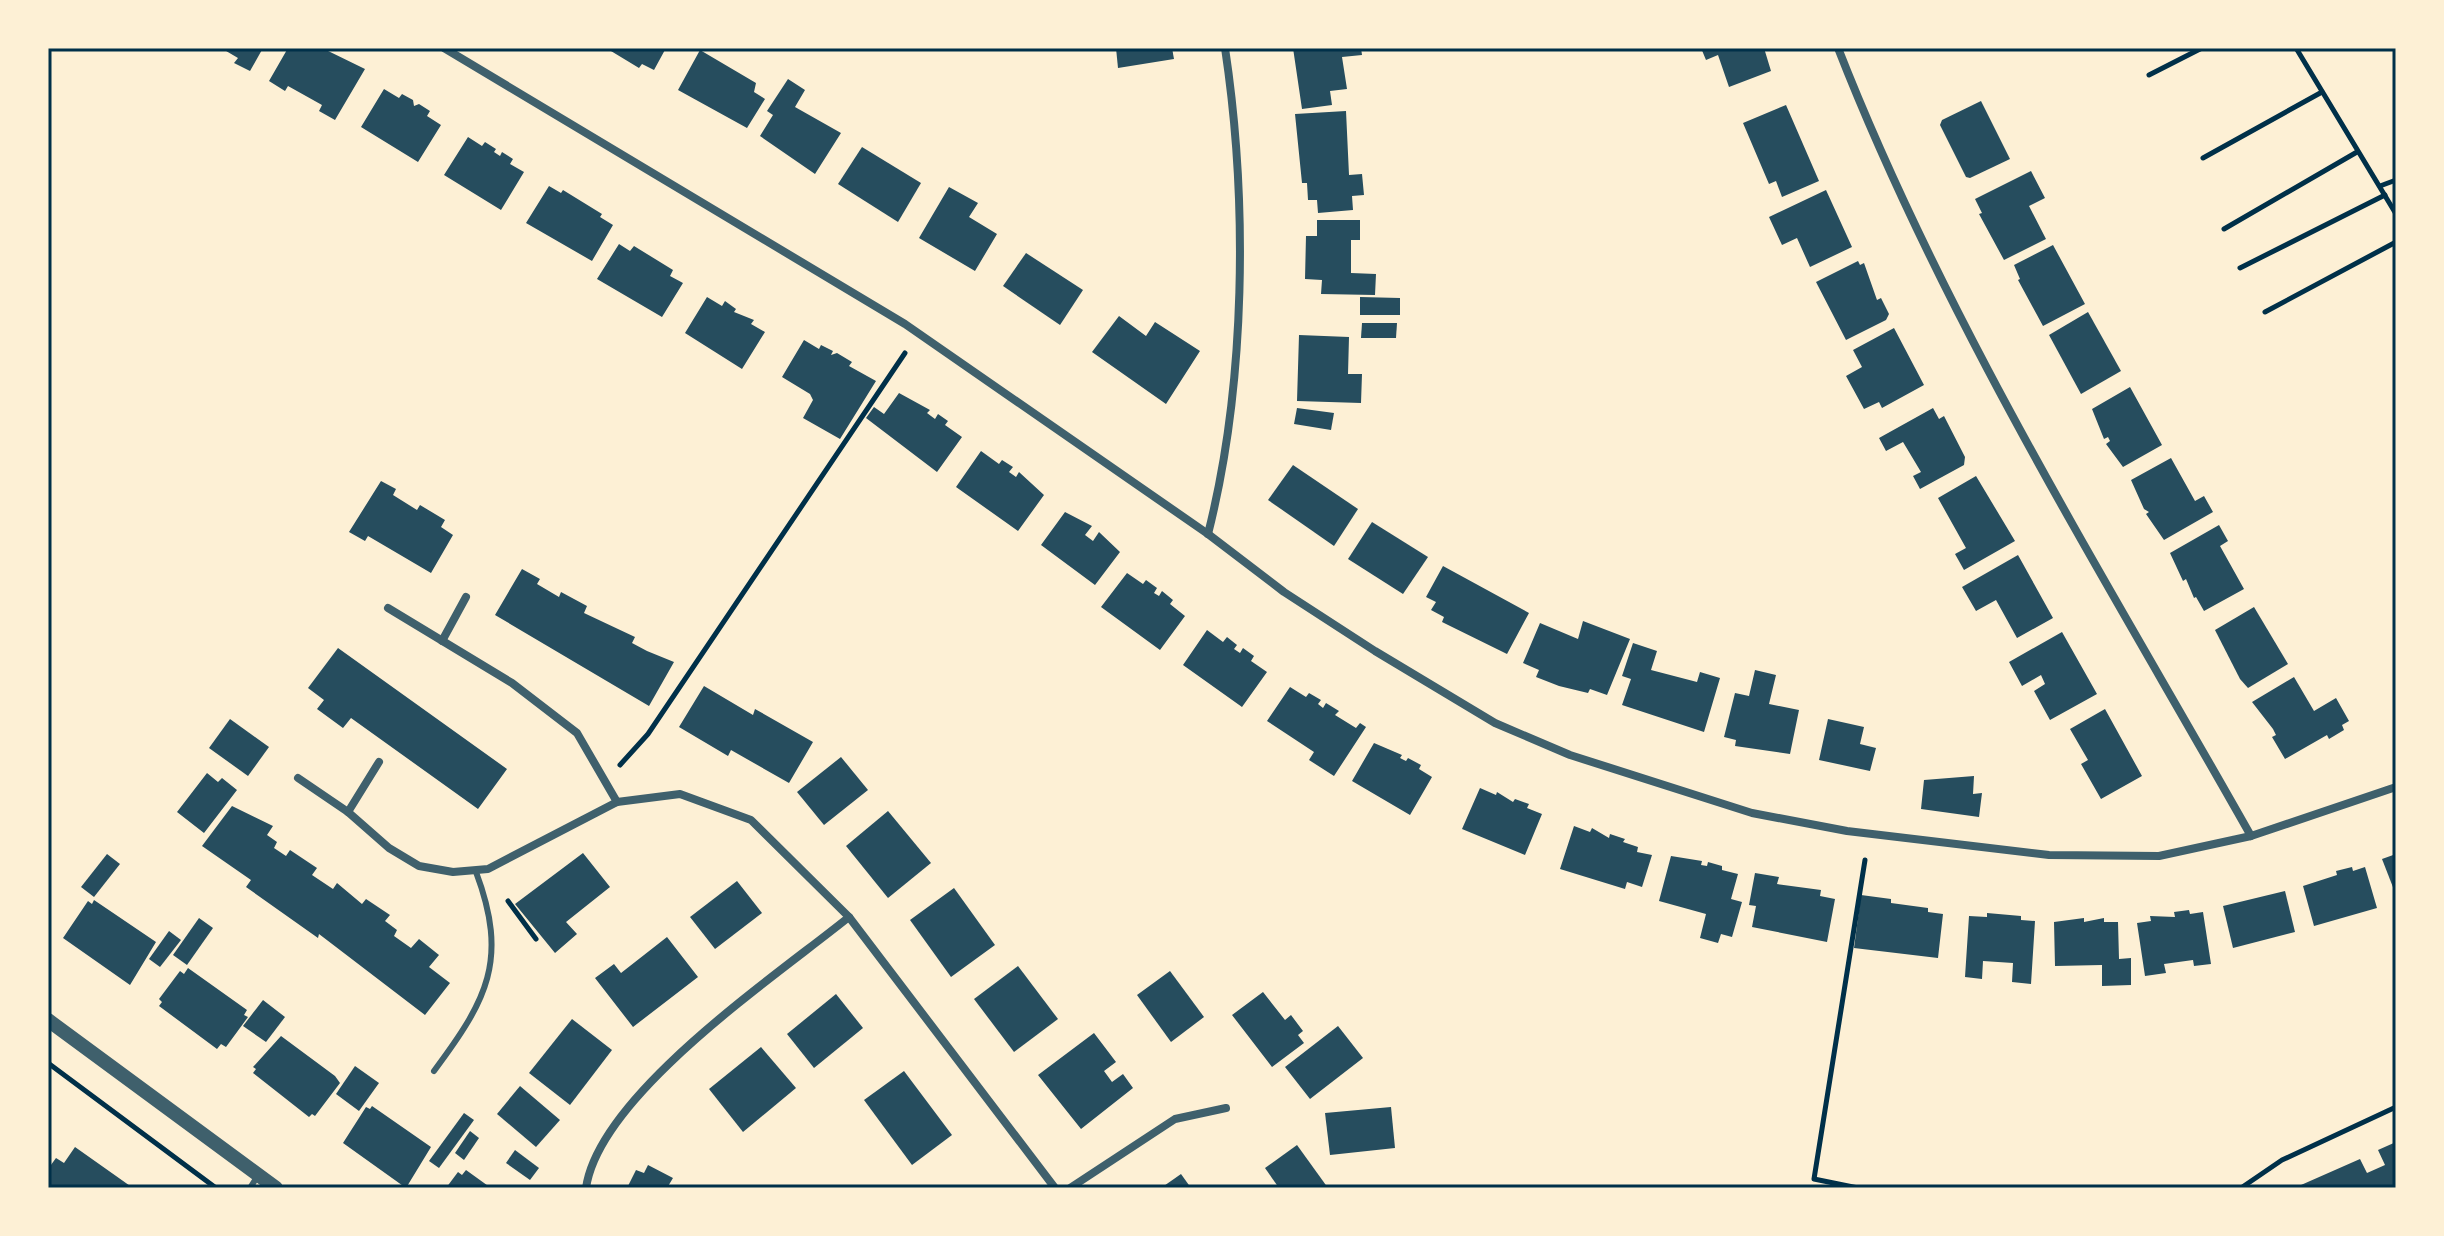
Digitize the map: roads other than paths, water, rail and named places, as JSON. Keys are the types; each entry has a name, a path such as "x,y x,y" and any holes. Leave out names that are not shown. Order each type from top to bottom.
{"street":[{"path":"444,48 905,324 1208,534 1284,592 1495,723 1570,755 1752,813 1847,831 2049,855 2159,856 2251,836 2396,787"},
{"path":"1208,534 1221,484 1238,352 1237,174 1225,48"},
{"path":"1838,48 1864,115 1937,268 2017,421 2251,836"},
{"path":"442,641 466,597"},
{"path":"388,608 512,683 577,733 617,802"},
{"path":"348,812 379,762"},
{"path":"298,778 348,812 389,848 419,866 453,872 488,869 617,802 680,794 751,820 849,917 1055,1188"},
{"path":"586,1188 599,1146 618,1118 668,1063 849,917"},
{"path":"48,1020 276,1188"},
{"path":"1070,1188 1175,1119 1226,1108"}],"lane":[{"path":"434,1071 472,1020 494,953 476,872"},
{"path":"250,1188 259,1174"}]}
